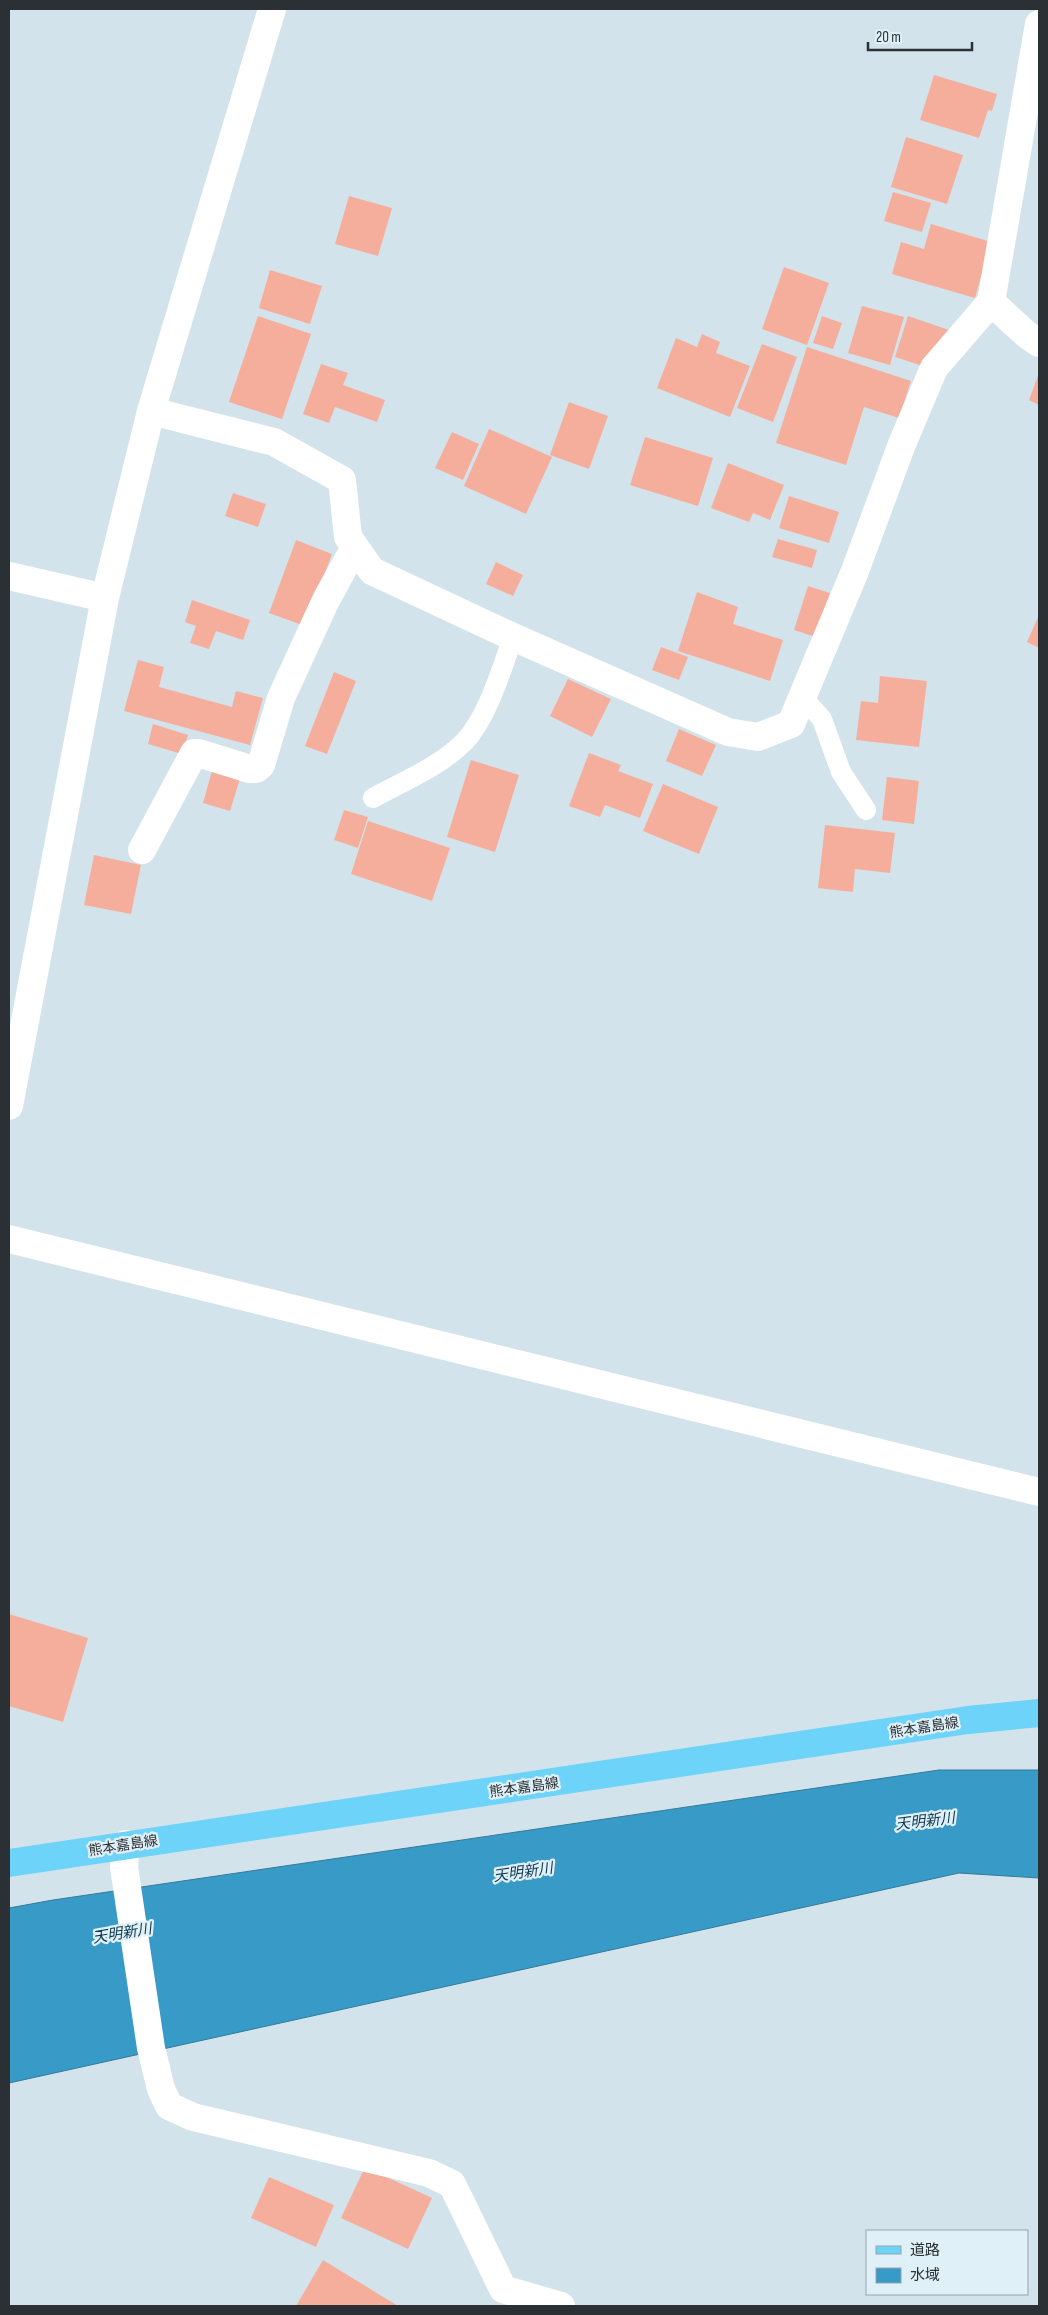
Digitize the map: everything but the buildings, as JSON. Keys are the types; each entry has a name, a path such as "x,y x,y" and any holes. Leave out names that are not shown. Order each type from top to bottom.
{"main road":[{"name":"熊本嘉島線","path":"9,1862 125,1856 968,1720 1039,1714"}],"street":[{"path":"9,1106 105,598 151,411 272,9"},
{"path":"151,411 274,442 342,480 348,536 372,571 513,637 728,732 758,737 791,724 855,571 902,444 934,368 991,302 1039,24"},
{"path":"991,302 1026,334 1039,343"},
{"path":"142,850 194,753 250,769 256,769 260,765 281,698 326,600 356,547"},
{"path":"9,576 105,598"},
{"path":"9,1240 1039,1492"},
{"path":"125,1856 151,2048 160,2089 169,2106 193,2117 429,2174 452,2184 503,2289 561,2306"}],"lane":[{"path":"372,798 434,765 465,741 489,703 513,637"},
{"path":"802,697 822,719 841,772 866,810"}],"water":[{"name":"天明新川","path":"939,1770 1039,1770 1039,1878 959,1873 9,2083 9,1908"}]}
